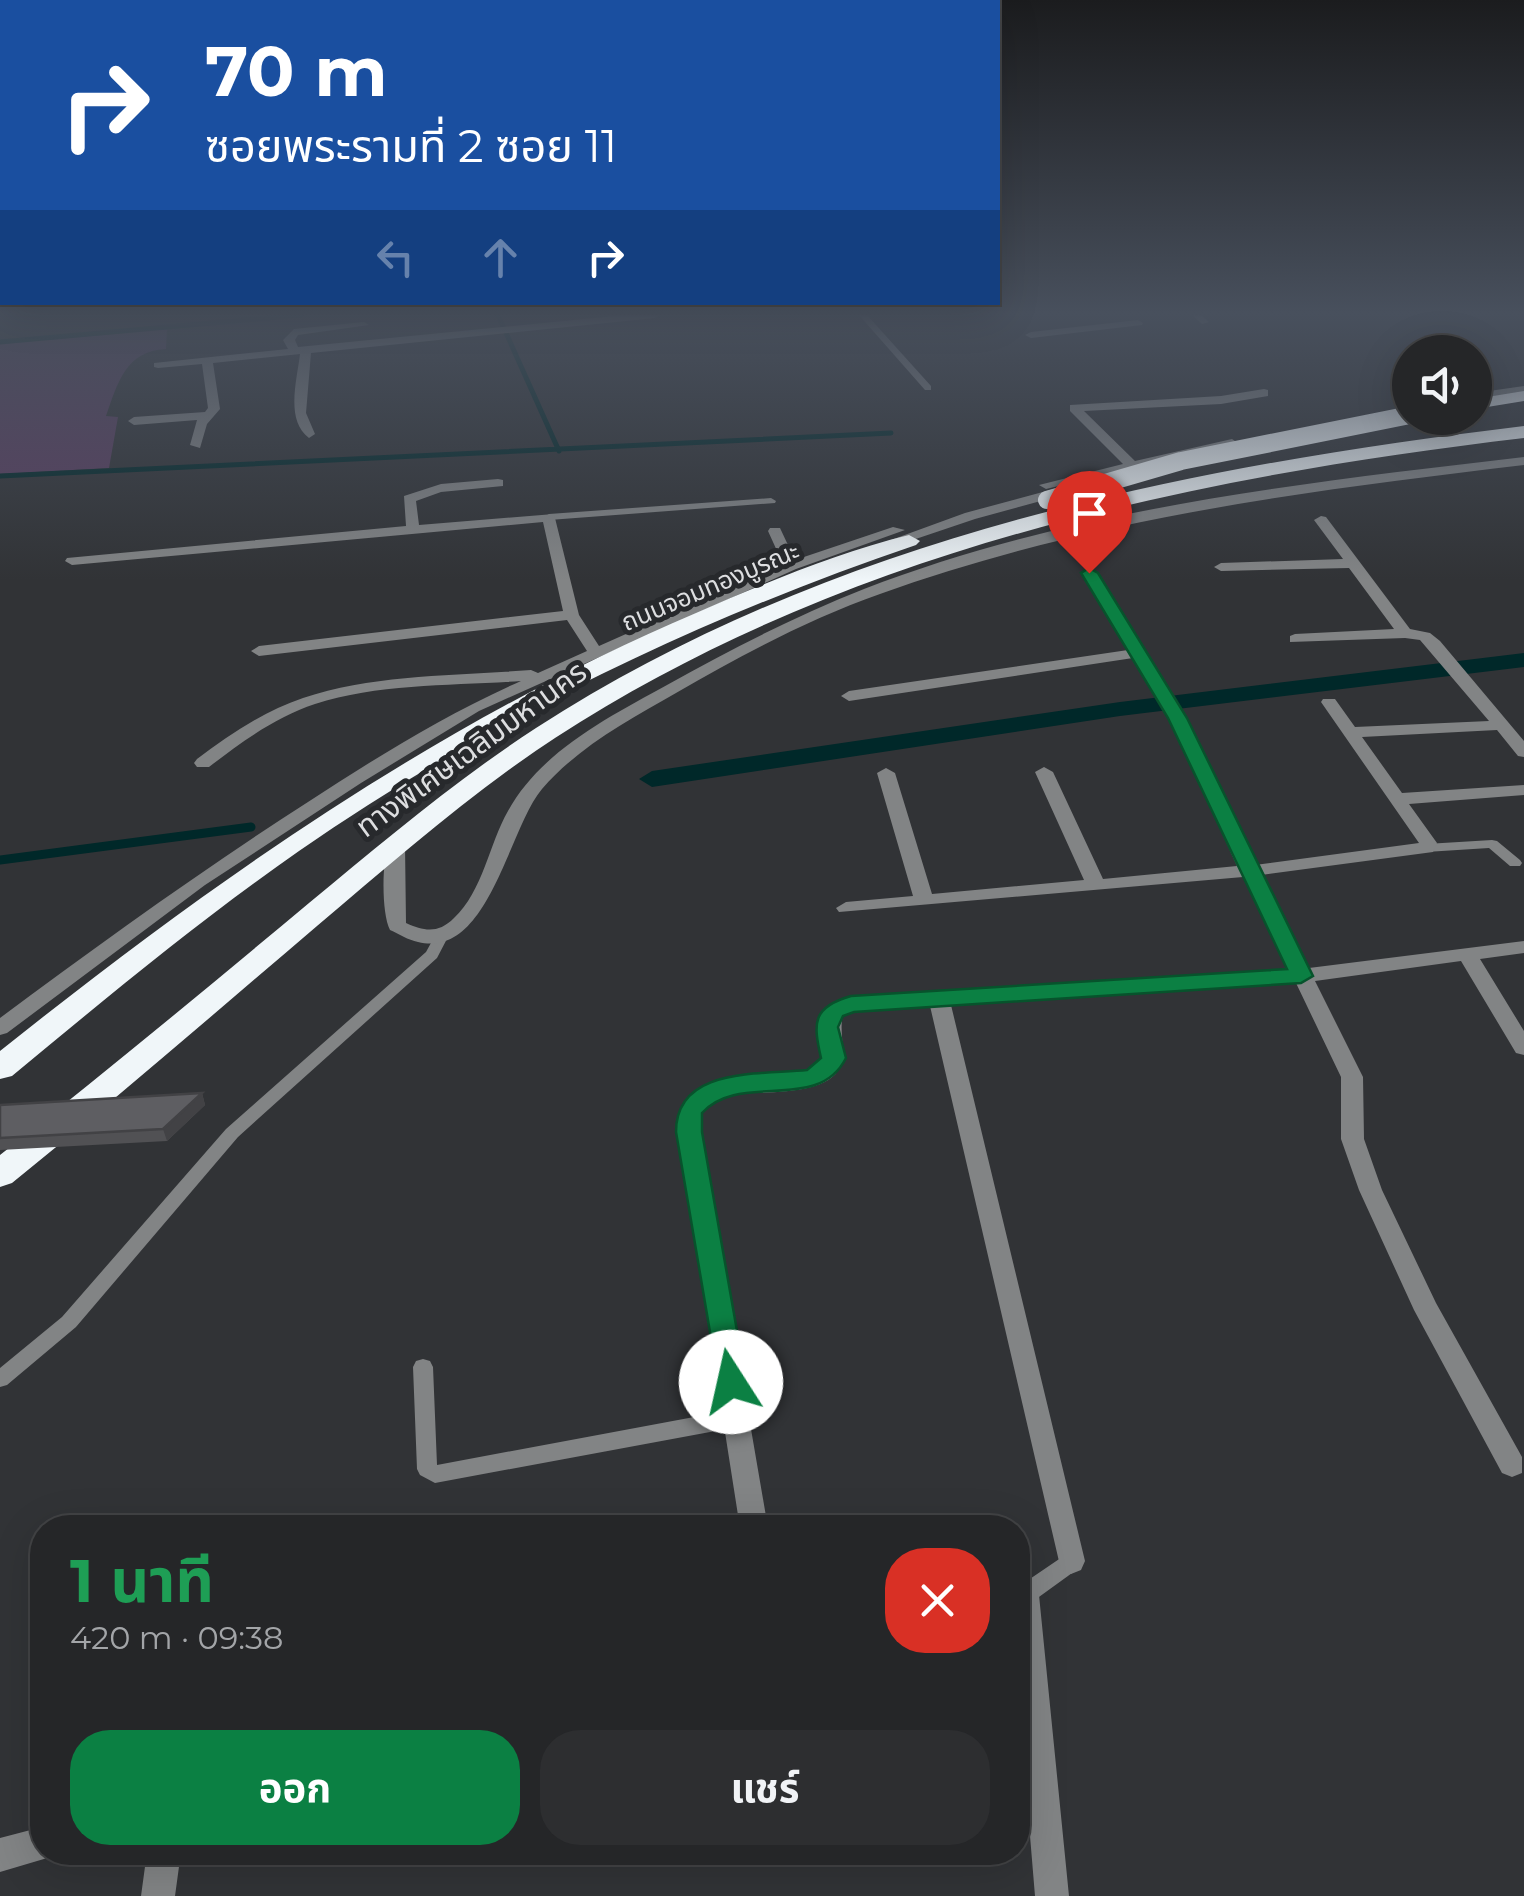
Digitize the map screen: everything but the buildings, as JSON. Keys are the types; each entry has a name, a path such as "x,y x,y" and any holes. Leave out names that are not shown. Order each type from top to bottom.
{"highway":[{"path":"1047,500 1096,482 1392,416"},
{"path":"1047,500 1347,442 1524,420"},
{"path":"1178,488 1261,467 1524,432"},
{"path":"1178,488 1518,453"},
{"name":"ทางพิเศษเฉลิมมหานคร","path":"0,1174 396,845 547,733 636,679 777,610 910,561 1178,488"},
{"name":"ทางพิเศษเฉลิมมหานคร","path":"0,1064 299,839 453,743 604,666 785,584 881,550 1047,500"}],"street":[{"path":"196,446 196,435 214,410 213,403"},
{"path":"300,403 309,434"},
{"path":"1130,462 1107,444 1074,408 1131,403"},
{"path":"0,1028 198,881 323,799 473,708 594,651 790,566 932,519 1130,462 1392,415"},
{"path":"134,421 208,416"},
{"name":"ถนนจอมทองบูรณะ","path":"0,1064 165,930 309,826 436,747 600,660 844,557 970,516 1208,459 1392,424"},
{"path":"396,845 394,912 398,926 408,934 442,935 458,928 476,906 518,809 546,774 580,744 710,665 834,608 954,563 1088,526 1198,502 1518,453"},
{"path":"413,528 409,500 418,494 498,483"},
{"path":"72,561 549,517 571,616 594,651"},
{"path":"1321,520 1405,633"},
{"path":"775,531 790,566"},
{"path":"1221,568 1356,563"},
{"path":"1089,573 1172,709 1355,1080 1350,1122 1354,1144 1389,1237 1512,1464"},
{"path":"259,651 571,616"},
{"path":"1295,639 1405,633 1424,636 1462,675 1524,752"},
{"path":"850,696 1138,653"},
{"path":"203,763 236,737 310,701 347,692 543,674"},
{"path":"846,908 1249,871 1426,848 1428,842 1400,799 1329,702"},
{"path":"1351,732 1502,726"},
{"path":"1044,772 1096,885"},
{"path":"886,774 924,901"},
{"path":"1400,799 1524,790"},
{"path":"752,1515 689,1132 689,1111 704,1094 726,1087 812,1078 828,1070 834,1058 826,1027 834,1011 851,1004 1301,976 1524,947"},
{"path":"1467,954 1524,1048"},
{"path":"939,999 1071,1560"},
{"path":"1030,1690 1052,1896"},
{"path":"0,1855 30,1847"},
{"path":"158,1896 162,1865"}],"lane":[{"path":"549,517 771,501"},
{"path":"1426,848 1492,844 1515,863"},
{"path":"0,1379 70,1322 232,1134 432,955 442,935"},
{"path":"423,1366 427,1470 436,1474 736,1418"},
{"path":"1030,1589 1071,1560"}],"shaded area":[{"path":"0,403 111,403 106,416 118,417 109,468 0,474"}],"waterway":[{"path":"538,403 558,449"},
{"path":"558,449 891,433"},
{"path":"0,476 558,449"},
{"path":"652,779 1120,709 1524,660"},
{"path":"0,860 251,827"}],"route":[{"path":"731,1382 689,1132 689,1111 704,1094 726,1087 812,1078 828,1070 834,1058 826,1027 834,1011 851,1004 1301,976 1178,718 1089,573"}]}
